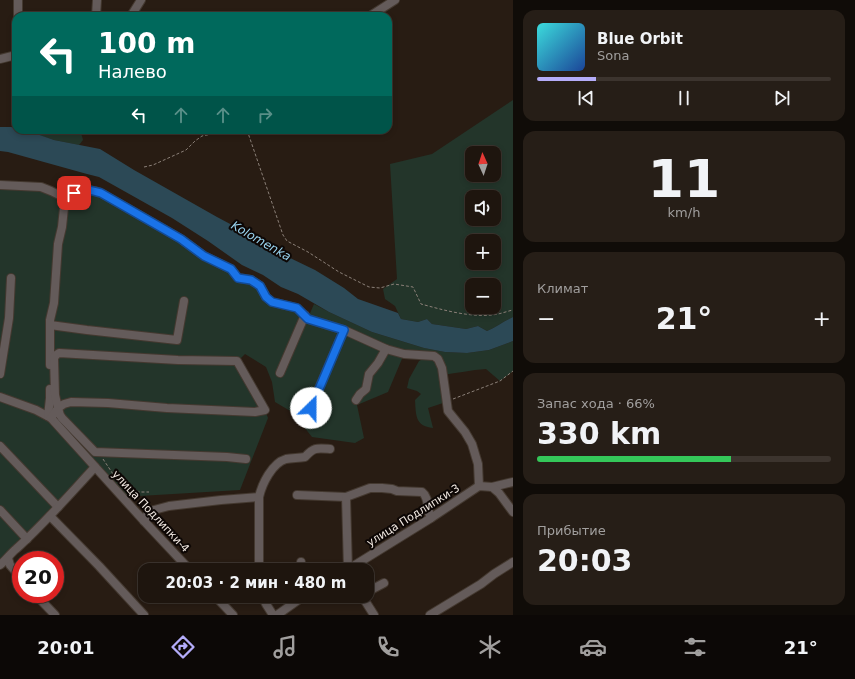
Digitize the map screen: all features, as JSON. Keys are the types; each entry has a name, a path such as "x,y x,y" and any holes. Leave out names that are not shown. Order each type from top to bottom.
{"street":[{"path":"18,0 18,12"},
{"path":"96,12 97,0"},
{"path":"133,12 141,0"},
{"path":"376,12 395,0"},
{"path":"0,59 12,56"},
{"path":"0,185 41,187 65,198"},
{"path":"65,198 82,189 101,193 181,239 204,256 231,269 238,278 251,280 260,286 266,297 272,302 297,308 308,319 344,330 386,349 404,354 434,356 438,359 442,368 448,411 465,432 472,444 478,464 479,486 492,487 513,482"},
{"path":"49,417 50,320 54,303 58,244 62,227 65,198"},
{"path":"0,374 9,318 12,278"},
{"path":"50,325 177,340 184,301"},
{"path":"280,373 305,315"},
{"path":"305,421 344,330"},
{"path":"356,400 366,388 369,374 378,364 386,349"},
{"path":"49,417 58,408 71,402 255,412 265,410 237,361 178,360 59,353 54,358 55,395 58,408 62,418 95,452 246,459"},
{"path":"0,397 49,417"},
{"name":"улица Подлипки-4","path":"49,417 183,563"},
{"path":"0,446 58,507"},
{"path":"259,563 259,497 262,485 276,464 285,460 305,457 311,450 319,448 330,449"},
{"path":"0,564 6,557 28,539 96,467"},
{"name":"улица Подлипки-3","path":"358,563 479,486"},
{"path":"492,487 499,493 513,512"},
{"path":"297,495 346,497 370,488 422,492 427,498 428,513 431,518"},
{"path":"144,521 147,515 154,510 169,506 259,497"},
{"path":"346,497 347,563"},
{"path":"0,510 28,539"},
{"path":"50,516 144,615"},
{"path":"6,557 12,567"},
{"path":"430,615 481,584 513,562"},
{"path":"374,588 384,583"},
{"path":"44,603 55,615"},
{"path":"221,603 232,615"},
{"path":"266,603 273,615"},
{"path":"277,615 292,603"},
{"path":"366,603 374,615"}],"path":[{"path":"144,167 153,165 186,150 202,136 212,134"},
{"path":"248,134 283,235 287,241 308,252 339,272 369,287 380,288 394,284 413,287 421,304 437,309 474,315 497,314 513,310"},
{"path":"447,402 500,381 513,371"},
{"path":"101,452 103,459 128,492 149,492"}],"green space":[{"path":"513,100 513,317 487,331 478,326 466,329 432,324 427,319 418,322 401,319 395,306 385,299 383,289 397,279 390,164 432,154"},
{"path":"35,134 81,134 83,140 79,145"},
{"path":"0,185 32,186 65,198 82,189 101,193 238,278 251,280 266,297 297,308 308,318 314,304 372,332 424,348 445,352 467,353 489,350 513,341 513,371 500,381 486,369 443,375 443,403 428,408 433,428 423,425 416,415 415,400 421,394 407,388 409,379 419,361 425,358 404,354 388,392 357,405 364,438 355,443 312,437 292,412 275,402 272,382 266,367 245,354 238,361 268,418 240,490 123,497 95,467 0,565"}],"water":[{"name":"Kolomenka","path":"0,127 12,127 12,134 37,134 54,140 100,149 217,217 268,244 288,257 315,270 344,288 358,299 398,313 401,319 418,322 427,319 432,324 466,329 478,326 487,331 513,317 513,341 489,350 467,353 445,352 424,348 372,332 329,312 242,265 172,218 99,177 0,151"}],"route":[{"path":"74,193 82,189 101,193 181,239 204,256 231,269 238,278 251,280 260,286 266,297 272,302 297,308 308,319 344,330 311,408"}]}
